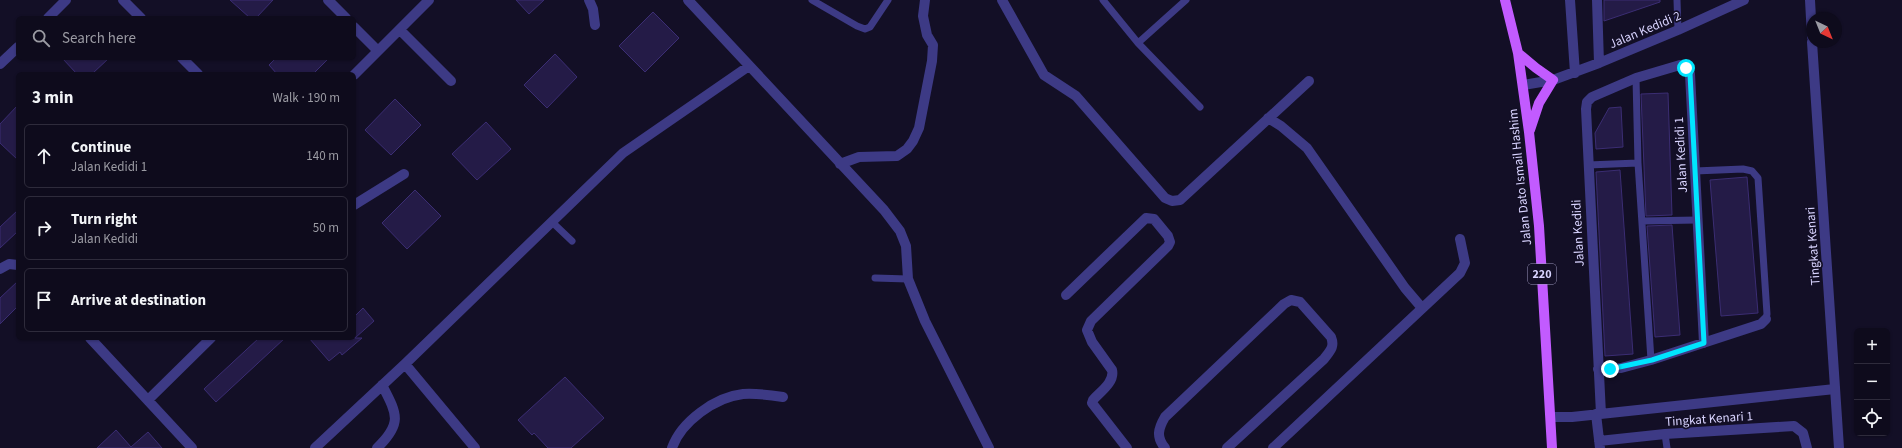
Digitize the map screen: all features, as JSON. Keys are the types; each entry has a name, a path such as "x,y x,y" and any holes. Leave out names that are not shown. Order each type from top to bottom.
{"main road":[{"name":"Jalan Dato Ismail Hashim","path":"1505,0 1518,53 1529,132 1539,226 1552,417 1552,448"},
{"path":"1518,53 1553,80 1539,103 1529,132"}],"street":[{"path":"50,16 66,0"},
{"path":"123,0 139,16"},
{"path":"328,0 344,16"},
{"path":"356,73 429,0"},
{"path":"590,0 595,25"},
{"path":"688,0 884,210 900,231 906,246 908,279 925,321 989,448"},
{"path":"840,164 859,157 897,156 907,149 913,141 919,128 932,61 933,45 927,35 923,16 925,0"},
{"path":"1002,0 1044,75 1076,96 1165,198 1172,202 1180,200 1309,80"},
{"path":"1570,0 1575,73"},
{"name":"Jalan Kedidi 2","path":"1597,0 1599,63"},
{"name":"Jalan Kedidi 2","path":"1522,85 1553,80 1575,73 1678,30 1744,0"},
{"path":"1810,0 1811,12"},
{"path":"356,29 378,51"},
{"path":"400,30 451,81"},
{"path":"0,64 16,48"},
{"name":"Tingkat Kenari","path":"1812,48 1839,448"},
{"path":"184,60 196,72"},
{"name":"Jalan Kedidi 1","path":"1592,97 1636,78 1680,65 1686,68 1690,74 1704,343"},
{"path":"318,447 624,153 749,66"},
{"name":"Jalan Kedidi","path":"1592,97 1587,102 1586,109 1598,369 1598,414"},
{"path":"1268,118 1281,126 1307,148 1405,288 1422,308"},
{"path":"356,204 404,174"},
{"path":"1066,295 1146,218 1154,219 1168,236 1170,242 1168,246 1091,321 1087,330 1092,342 1112,370 1113,375 1112,380 1092,400 1092,403 1126,448"},
{"path":"1273,448 1460,273 1465,263 1460,239"},
{"path":"0,269 9,264 16,265"},
{"path":"1165,448 1158,437 1159,427 1165,417 1284,304 1291,300 1300,302 1331,337 1333,342 1332,348 1324,359 1227,448"},
{"path":"1598,369 1621,368 1652,360 1761,324 1766,319"},
{"path":"92,340 192,448"},
{"path":"148,400 209,340"},
{"path":"405,364 475,448"},
{"path":"377,448 390,435 396,422 395,410 382,385"},
{"path":"1552,417 1598,414 1835,389"},
{"path":"672,448 690,421 715,402 742,394 783,397"},
{"path":"1598,414 1600,445"},
{"name":"Tingkat Kenari 1","path":"1600,445 1666,434 1794,426 1802,433 1807,448"}],"lane":[{"path":"812,0 857,26 865,29 870,27 888,0"},
{"path":"1103,0 1138,43 1200,108"},
{"path":"1138,43 1186,0"},
{"path":"1677,0 1678,30"},
{"path":"1636,78 1638,162 1652,360"},
{"path":"1588,165 1638,162"},
{"path":"1695,170 1743,168 1752,171 1758,178 1767,314 1766,319"},
{"path":"1642,221 1697,220"},
{"path":"552,222 572,241"},
{"path":"875,278 908,279"},
{"path":"1666,434 1667,448"}],"building":[{"path":"230,0 273,0 258,16 248,16"},
{"path":"516,0 544,0 529,14"},
{"path":"1604,0 1660,0 1660,2 1604,21"},
{"path":"653,12 679,38 645,72 619,46"},
{"path":"555,54 577,77 547,108 524,85"},
{"path":"64,60 107,60 94,72 75,72"},
{"path":"274,60 327,60 315,72 275,72 269,65"},
{"path":"1668,93 1672,215 1646,216 1641,94"},
{"path":"395,99 421,125 391,155 365,130"},
{"path":"16,107 16,158 0,143 0,124"},
{"path":"1621,107 1623,147 1596,149 1595,133 1609,108"},
{"path":"486,122 511,149 477,180 452,154"},
{"path":"1620,170 1633,354 1605,356 1596,172"},
{"path":"1747,177 1758,313 1721,316 1710,180"},
{"path":"415,190 441,216 407,249 382,223"},
{"path":"16,212 16,233 0,248 0,227"},
{"path":"1672,225 1680,335 1655,337 1647,226"},
{"path":"16,283 16,308 0,324 0,298"},
{"path":"363,308 374,321 356,337 356,315"},
{"path":"356,338 362,338 342,355 340,352 329,361 311,340 356,340"},
{"path":"257,340 283,340 216,402 204,389"},
{"path":"565,377 604,418 571,448 548,448 534,433 532,435 518,420"},
{"path":"116,430 131,447 148,432 162,448 97,448"}],"route":[{"path":"1610,369 1621,368 1652,360 1704,343 1690,74 1686,68"}]}
